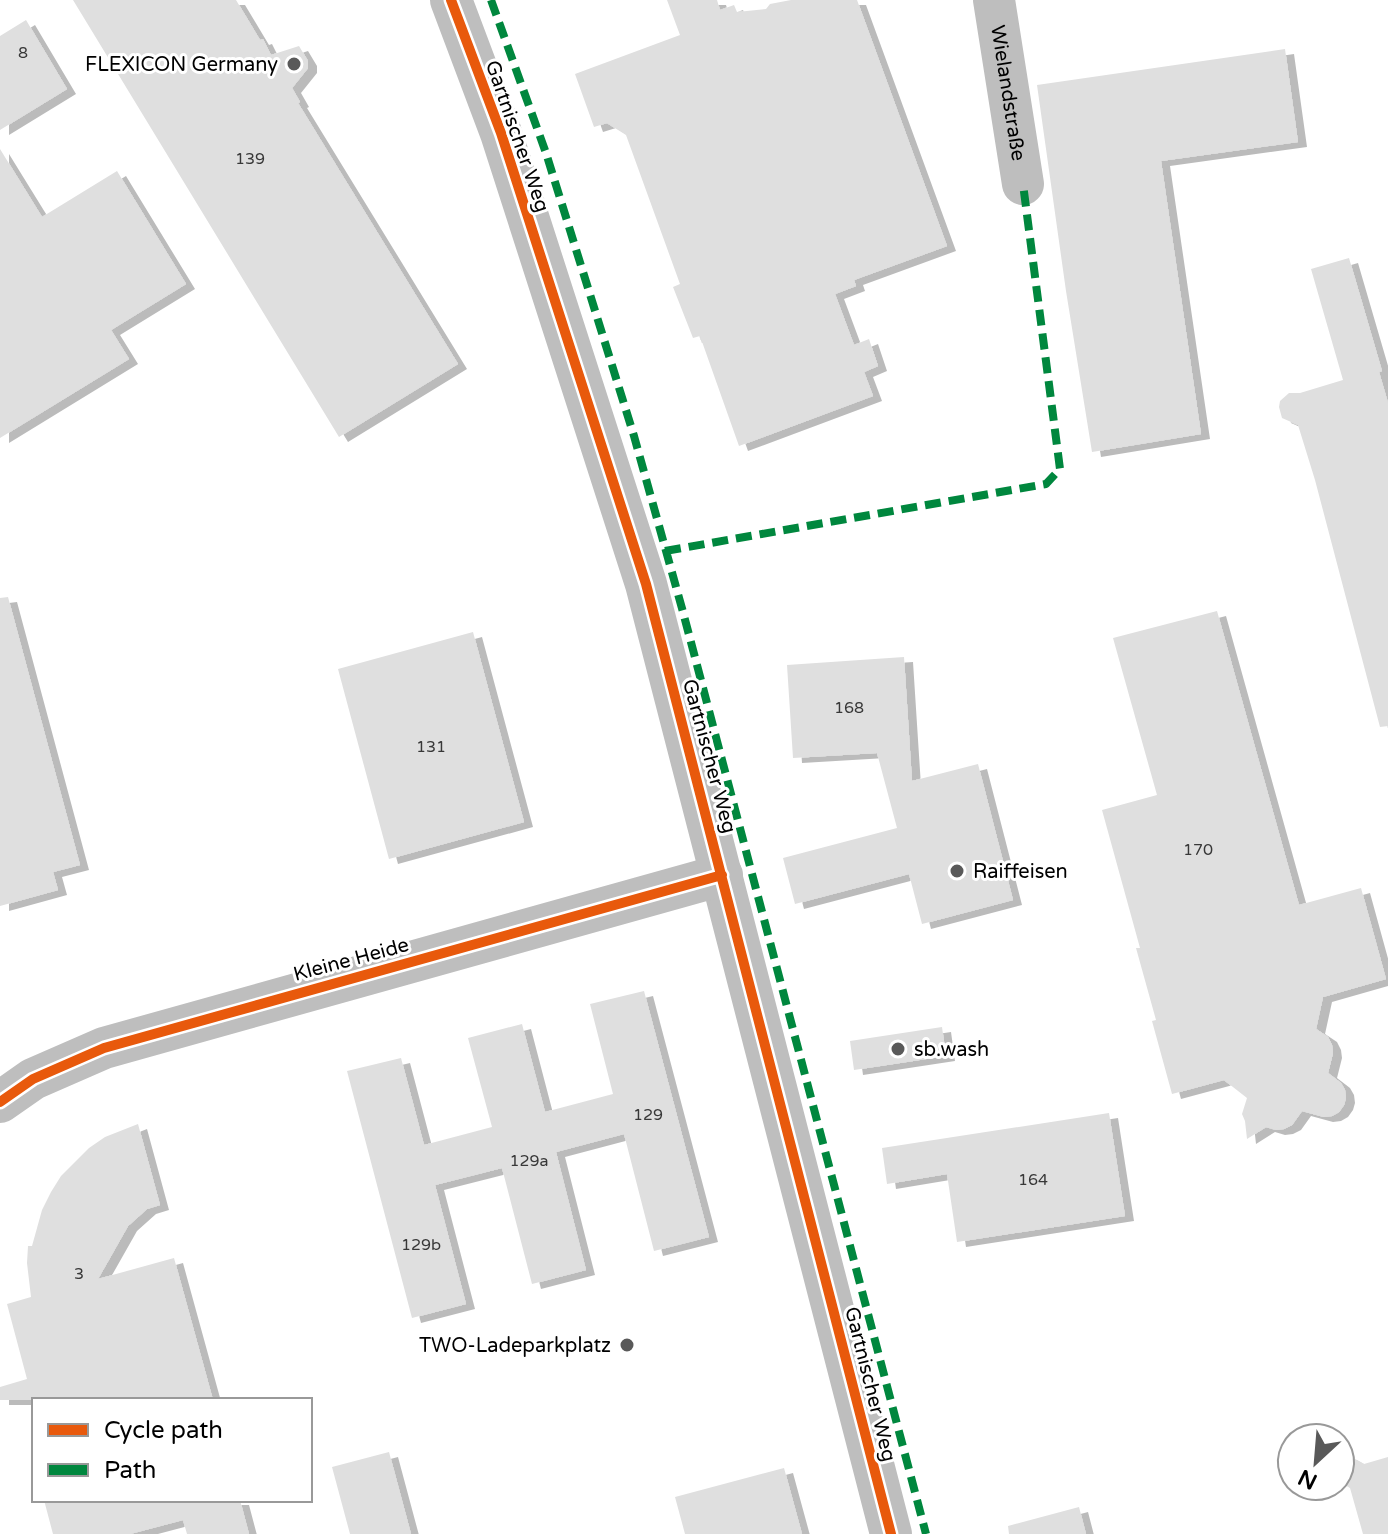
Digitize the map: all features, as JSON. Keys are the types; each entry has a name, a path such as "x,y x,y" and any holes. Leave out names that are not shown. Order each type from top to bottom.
{"street":[{"name":"Gartnischer Weg","path":"451,0 501,133 646,584 891,1534"},
{"name":"Wielandstraße","path":"994,0 1023,184"},
{"name":"Kleine Heide","path":"0,1102 33,1079 104,1048 722,875"}],"building":[{"path":"73,0 236,0 271,55 299,46 308,61 308,68 292,88 298,103 458,364 339,437"},
{"path":"667,0 717,0 720,10 734,5 737,12 766,9 770,4 791,0 857,0 947,246 854,280 856,286 835,294 854,345 869,339 878,366 864,372 873,396 739,446 700,336 693,338 673,287 680,284 626,135 607,123 594,127 575,74 680,35"},
{"path":"26,20 67,89 0,130 0,36"},
{"path":"1285,49 1298,142 1161,161 1201,434 1092,452 1037,85"},
{"path":"0,149 42,217 117,171 186,284 111,330 129,359 0,438"},
{"path":"1349,258 1382,371 1379,372 1388,403 1388,726 1380,727 1298,425 1282,418 1279,407 1280,401 1289,393 1300,393 1343,380 1311,269"},
{"path":"8,597 80,865 53,872 58,890 0,906 0,598"},
{"path":"1217,611 1299,905 1361,888 1386,979 1323,997 1316,1029 1328,1037 1332,1045 1328,1073 1345,1090 1346,1098 1339,1112 1324,1117 1302,1111 1292,1125 1276,1130 1266,1127 1247,1139 1242,1114 1247,1098 1224,1080 1172,1094 1136,948 1140,948 1102,810 1157,795 1113,638"},
{"path":"473,632 524,822 389,859 338,669"},
{"path":"904,657 912,781 978,764 1013,900 922,924 909,874 795,904 783,858 897,828 877,753 793,758 787,665"},
{"path":"644,991 709,1237 654,1251 624,1134 556,1152 586,1270 532,1284 502,1168 435,1185 466,1304 412,1318 347,1071 401,1058 424,1145 492,1127 468,1038 522,1024 545,1112 613,1094 590,1004"},
{"name":"sb.wash","path":"942,1027 946,1056 854,1070 850,1041"},
{"path":"1109,1113 1125,1216 957,1242 947,1174 887,1184 882,1148"},
{"path":"138,1124 160,1205 147,1209 128,1226 98,1279 174,1258 212,1398 0,1400 0,1387 27,1379 7,1304 31,1297 28,1246 32,1246 42,1210 61,1176 105,1137"},
{"path":"389,1452 411,1534 350,1534 332,1467"},
{"path":"1388,1457 1388,1534 1363,1534 1354,1502 1356,1460 1364,1464"},
{"path":"784,1468 802,1534 685,1534 675,1497"},
{"path":"45,1502 241,1502 249,1534 187,1534 183,1520 130,1534 53,1534"},
{"path":"1079,1507 1086,1534 1009,1534 1008,1526"}],"marked path":[{"path":"491,0 546,153 634,436 926,1534"},
{"path":"665,551 1046,484 1060,469 1023,184"}],"cycle path":[{"path":"451,0 501,133 646,584 891,1534"},
{"path":"0,1102 33,1079 104,1048 722,875"}],"place":[{"name":"FLEXICON Germany","path":"294,64"},
{"name":"Raiffeisen","path":"957,871"},
{"name":"sb.wash","path":"898,1049"},
{"name":"TWO-Ladeparkplatz","path":"627,1345"}]}
